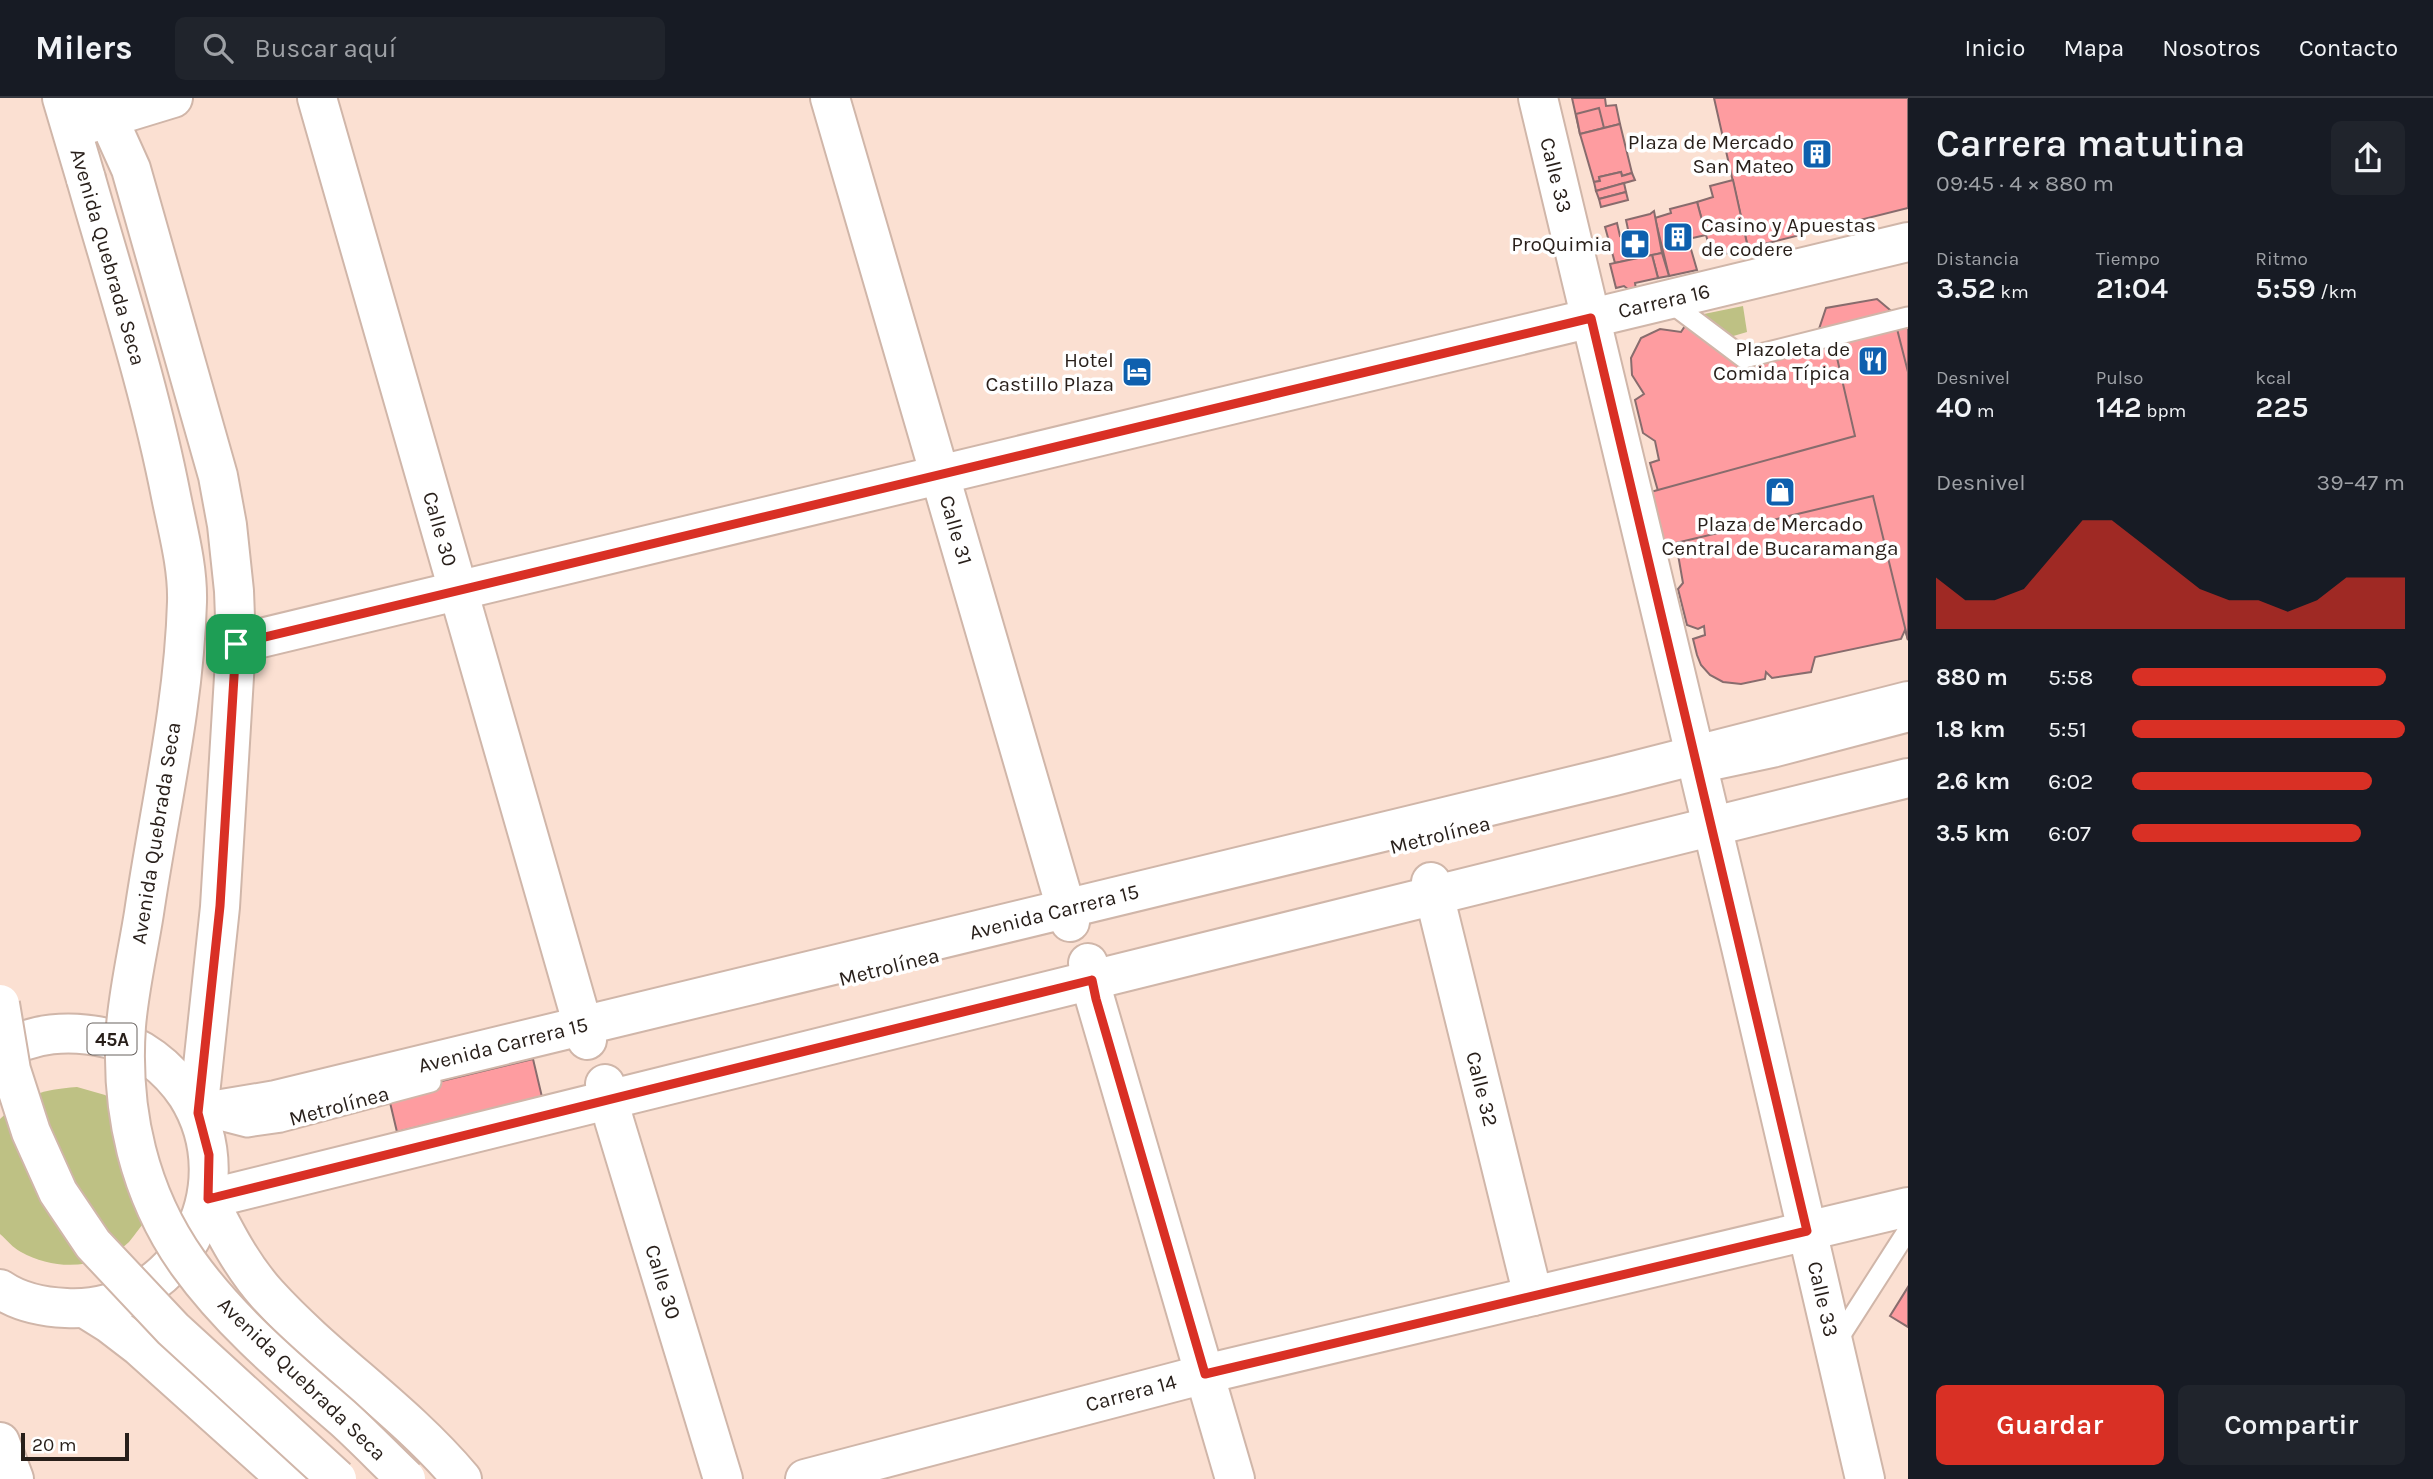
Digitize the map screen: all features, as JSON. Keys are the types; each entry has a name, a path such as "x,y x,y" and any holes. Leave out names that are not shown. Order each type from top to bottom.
{"main road":[{"path":"67,114 173,98"},
{"name":"Calle 30","path":"317,98 585,1033"},
{"name":"Calle 31","path":"830,98 1069,916"},
{"name":"Calle 33","path":"1538,98 1865,1479"},
{"path":"104,108 131,169 218,476 230,551 236,644 220,906 198,1113"},
{"name":"Avenida Quebrada Seca","path":"67,114 163,458 181,547 187,598 173,736 127,1024 126,1095 135,1150 145,1186 164,1226 189,1265 221,1304 262,1347 406,1479"},
{"name":"Carrera 16","path":"236,644 1908,242"},
{"name":"Avenida Carrera 15","path":"198,1113 276,1100 585,1033 1697,764 1908,701"},
{"path":"462,1479 397,1411 298,1325 266,1293 237,1255 208,1199 607,1092 1090,972 1710,820 1908,778"},
{"name":"Calle 32","path":"1433,889 1532,1296"},
{"path":"1090,972 1099,1013 1236,1479"},
{"path":"0,1003 11,1070 31,1132 58,1192 93,1244 173,1329 337,1479"},
{"name":"45A","path":"0,1054 8,1048 44,1035 83,1032 119,1040 151,1057 178,1082 198,1113 209,1155 208,1199 192,1239 165,1274 128,1298 86,1309 0,1305"},
{"name":"Calle 30","path":"607,1092 723,1479"},
{"name":"Carrera 14","path":"805,1479 1205,1374 1908,1207"},
{"name":"45A","path":"0,1289 43,1307"},
{"path":"86,1309 140,1347 287,1479"},
{"path":"0,1442 14,1479"}],"lane":[{"path":"1667,300 1744,358 1908,317"},
{"path":"1697,764 1775,757 1908,722"},
{"path":"1710,820 1908,764"},
{"path":"1015,980 1090,972"},
{"name":"Metrolínea","path":"607,1092 990,986"},
{"path":"1834,1346 1908,1230"}],"green space":[{"path":"1743,306 1747,332 1730,337 1704,314"},
{"path":"77,1087 105,1095 130,1111 146,1220 129,1242 105,1258 77,1265 62,1265 21,1252 0,1234 0,1119 35,1095"}],"building":[{"path":"1572,98 1605,98 1606,106 1616,105 1620,124 1580,134"},
{"name":"Plaza de Mercado San Mateo","path":"1714,98 1908,98 1908,208 1748,248"},
{"path":"1599,108 1604,128 1580,134 1576,114"},
{"path":"1620,124 1632,173 1622,176 1621,172 1599,177 1600,181 1594,182 1580,134"},
{"path":"1621,172 1622,176 1632,173 1635,180 1596,191 1594,182 1600,181 1599,177"},
{"path":"1733,180 1748,248 1712,257 1697,202 1713,197 1710,186"},
{"path":"1624,183 1626,192 1599,199 1596,191"},
{"path":"1626,192 1628,200 1601,207 1599,199"},
{"name":"Casino y Apuestas de codere","path":"1697,202 1706,235 1688,239 1697,270 1669,276 1655,218 1671,213 1670,209"},
{"name":"ProQuimia","path":"1654,211 1662,253 1615,263 1605,227 1617,223 1620,236 1629,234 1626,220"},
{"path":"1662,253 1669,276 1658,278 1652,255"},
{"path":"1652,255 1658,278 1635,283 1636,289 1629,290 1624,286 1616,288 1610,264"},
{"name":"Plaza de Mercado Central de Bucaramanga","path":"1877,299 1908,325 1908,640 1905,630 1901,639 1815,657 1811,672 1772,678 1766,672 1765,679 1741,684 1723,682 1710,675 1697,655 1693,639 1705,635 1704,626 1698,629 1687,625 1678,589 1683,583 1676,543 1659,547 1647,493 1658,491 1650,463 1659,460 1655,441 1643,433 1635,400 1644,394 1632,375 1631,358 1641,338 1660,329 1681,332 1685,326 1741,365 1813,347 1826,308"},
{"path":"1895,321 1908,372 1908,640 1873,496 1659,547 1647,493 1855,436 1832,336"},
{"path":"533,1059 542,1097 397,1132 388,1094"},
{"path":"1908,1287 1908,1327 1890,1316"}],"place":[{"name":"Plaza de Mercado San Mateo","path":"1817,154"},
{"name":"Casino y Apuestas de codere","path":"1678,237"},
{"name":"ProQuimia","path":"1635,244"},
{"name":"Plazoleta de Comida Típica","path":"1873,361"},
{"name":"Hotel Castillo Plaza","path":"1137,372"},
{"name":"Plaza de Mercado Central de Bucaramanga","path":"1780,492"}],"route":[{"path":"1591,318 1807,1231 1205,1374 1092,980 208,1199 209,1155 198,1113 220,906 236,644 1591,318"}]}
